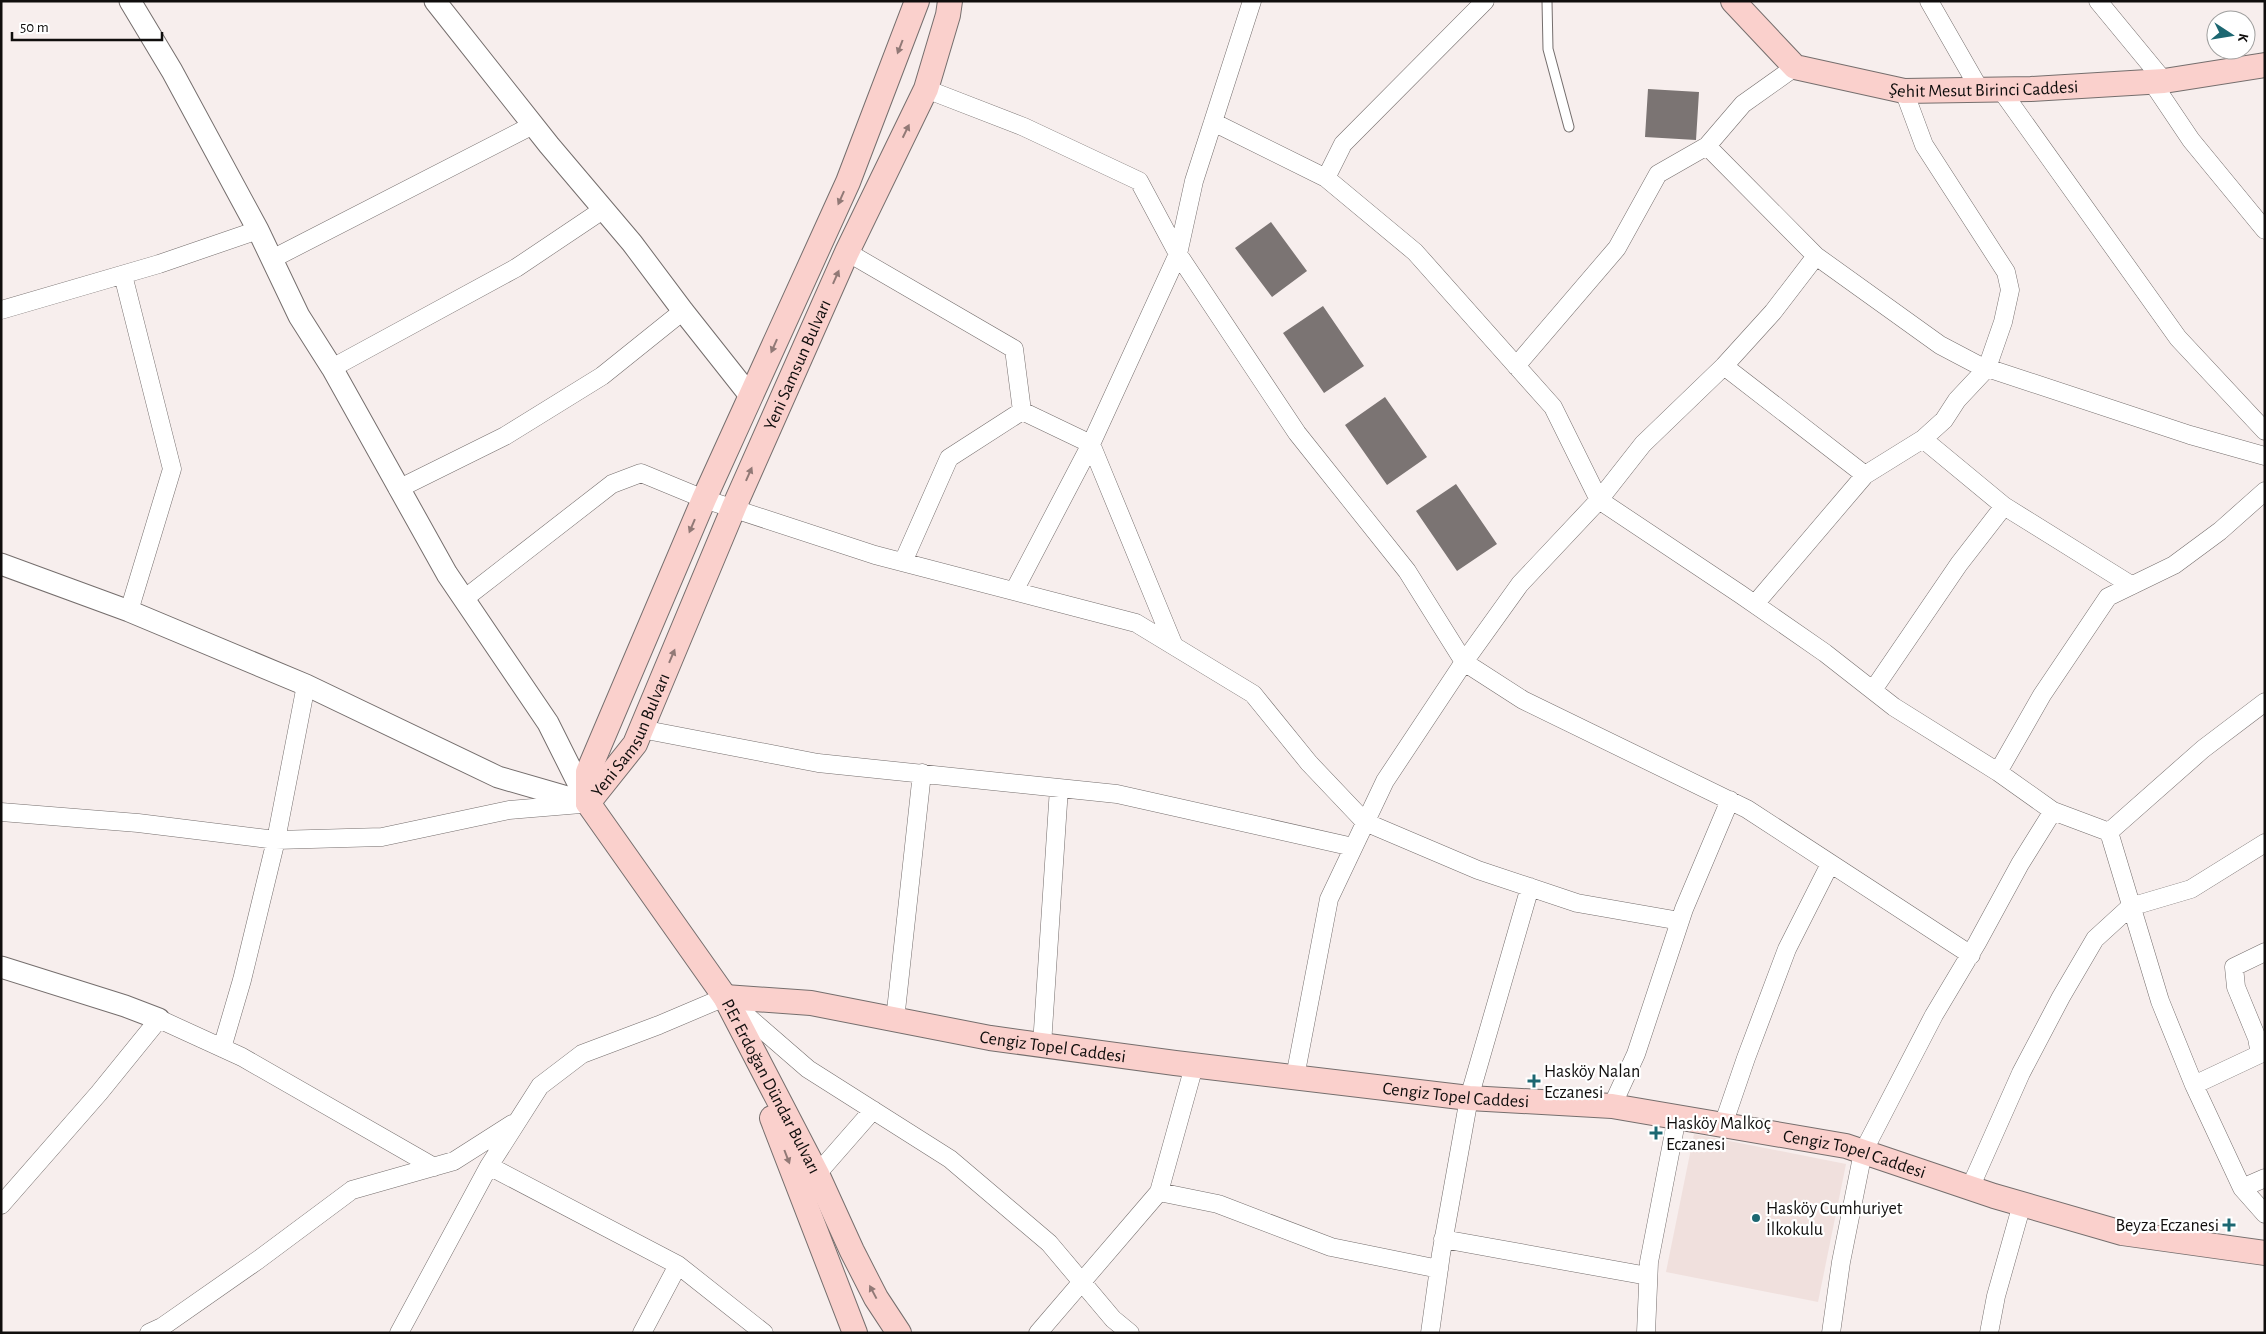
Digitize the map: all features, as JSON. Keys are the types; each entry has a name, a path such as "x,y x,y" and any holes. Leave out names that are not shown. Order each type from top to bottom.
{"main road":[{"name":"Yeni Samsun Bulvarı","path":"588,803 588,772 704,498 848,182 917,1"},
{"name":"Yeni Samsun Bulvarı","path":"588,803 635,744 734,507 847,252 926,89 948,15 950,1"},
{"path":"1733,1 1796,67"},
{"name":"Şehit Mesut Birinci Caddesi","path":"1796,67 1904,91 1991,90 2158,81 2265,65"},
{"path":"588,803 725,997"},
{"name":"Cengiz Topel Caddesi","path":"725,997 811,1003 990,1038 1194,1066 1469,1098 1612,1106 1846,1146 1970,1188 2122,1233 2265,1253"},
{"name":"P.Er Erdoğan Dündar Bulvarı","path":"725,997 817,1174 872,1290 899,1333"},
{"name":"P.Er Erdoğan Dündar Bulvarı","path":"725,997 852,1331"}],"street":[{"path":"130,1 172,71 258,230 299,316 332,368 446,574 548,723 588,803"},
{"path":"435,1 534,125 632,243 751,397"},
{"path":"1014,591 1091,444 1178,254 1194,181 1252,1"},
{"path":"1326,178 1343,144 1485,1"},
{"path":"1929,1 1991,90 2178,338 2265,432"},
{"path":"2098,1 2158,81 2191,140 2265,230"},
{"path":"1516,366 1617,248 1658,174 1707,146 1743,104 1796,67"},
{"path":"926,89 1024,127 1139,181 1178,254 1296,433 1407,571 1464,662 1523,700 1747,809 1971,955"},
{"path":"1755,604 1865,475 1923,439 1944,420 1957,400 1987,368 2003,322 2010,290 2006,272 1979,227 1924,145 1904,91"},
{"path":"1213,122 1326,178 1415,252 1553,407 1599,500 1755,604 1894,706 1998,772 2053,811 2109,832"},
{"path":"272,259 534,125"},
{"path":"1707,146 1816,256 1940,344 1987,368 2190,435 2265,456"},
{"path":"332,368 516,268 604,209"},
{"path":"1,310 123,275 258,230"},
{"path":"847,252 1014,349 1022,411"},
{"path":"1294,1077 1329,899 1385,781 1464,662 1520,584 1599,500 1644,444 1724,366 1773,312 1816,256"},
{"path":"123,275 172,469 129,611"},
{"path":"398,489 505,436 594,381 683,311"},
{"path":"1724,366 1865,475"},
{"path":"1022,411 1091,444 1174,646"},
{"path":"904,562 950,458 1022,411"},
{"path":"1923,439 2004,506 2130,585"},
{"path":"464,599 612,484 641,473 704,498 875,555 1136,623 1253,694 1309,762 1365,822 1478,870 1577,903 1680,921"},
{"path":"1998,772 2042,695 2108,597 2174,565 2220,531 2265,491"},
{"path":"1873,690 1959,564 2004,506"},
{"path":"1,564 129,611 306,685 498,777 588,803"},
{"path":"222,1048 242,980 276,840 306,685"},
{"path":"2109,832 2203,749 2265,702"},
{"path":"641,730 818,762 1117,794 1353,847"},
{"path":"896,1020 922,774"},
{"path":"1042,1045 1059,788"},
{"path":"1612,1106 1636,1054 1680,921 1730,800"},
{"path":"1,812 138,823 276,840 382,837 509,810 588,803"},
{"path":"1831,1333 1841,1262 1863,1152 1934,1015 1971,955 2020,864 2053,811"},
{"path":"2109,832 2130,907 2160,1001 2194,1085 2242,1188 2265,1214"},
{"path":"1970,1188 2021,1073 2095,939 2130,907 2191,889 2265,843"},
{"path":"1723,1125 1787,949 1830,864"},
{"path":"1430,1333 1439,1269 1469,1098 1530,887"},
{"path":"2194,1085 2263,1052 2236,988 2234,967 2265,952"},
{"path":"1,967 125,1006 159,1019 242,1057 434,1167"},
{"path":"399,1333 489,1166 540,1086 582,1054 659,1025 725,997 808,1069 950,1159 1049,1243 1113,1319 1130,1333"},
{"path":"1,1205 99,1093 159,1019"},
{"path":"1038,1333 1159,1192 1194,1066"},
{"path":"817,1174 874,1110"},
{"path":"1646,1333 1649,1262 1677,1117"},
{"path":"149,1333 162,1327 258,1260 352,1190 454,1161 517,1122"},
{"path":"489,1166 678,1265 764,1333"},
{"path":"2242,1188 2265,1178"},
{"path":"1159,1192 1218,1204 1331,1247 1439,1269"},
{"path":"1989,1333 1996,1296 2022,1204"},
{"path":"1444,1239 1648,1276"},
{"path":"642,1333 678,1265"}],"lane":[{"path":"1547,1 1548,49 1568,127"}],"shaded area":[{"name":"Hasköy Cumhuriyet İlkokulu","path":"1694,1134 1846,1164 1818,1302 1666,1272"}],"building":[{"path":"1648,89 1699,92 1696,140 1645,137"},
{"path":"1271,222 1307,271 1272,297 1235,248"},
{"path":"1323,306 1364,366 1324,393 1283,333"},
{"path":"1385,397 1427,457 1387,485 1345,425"},
{"path":"1456,484 1497,544 1457,571 1416,511"}],"place":[{"name":"Hasköy Nalan Eczanesi","path":"1534,1081"},
{"name":"Hasköy Malkoç Eczanesi","path":"1656,1133"},
{"name":"Hasköy Cumhuriyet İlkokulu","path":"1756,1218"},
{"name":"Beyza Eczanesi","path":"2229,1225"}]}
